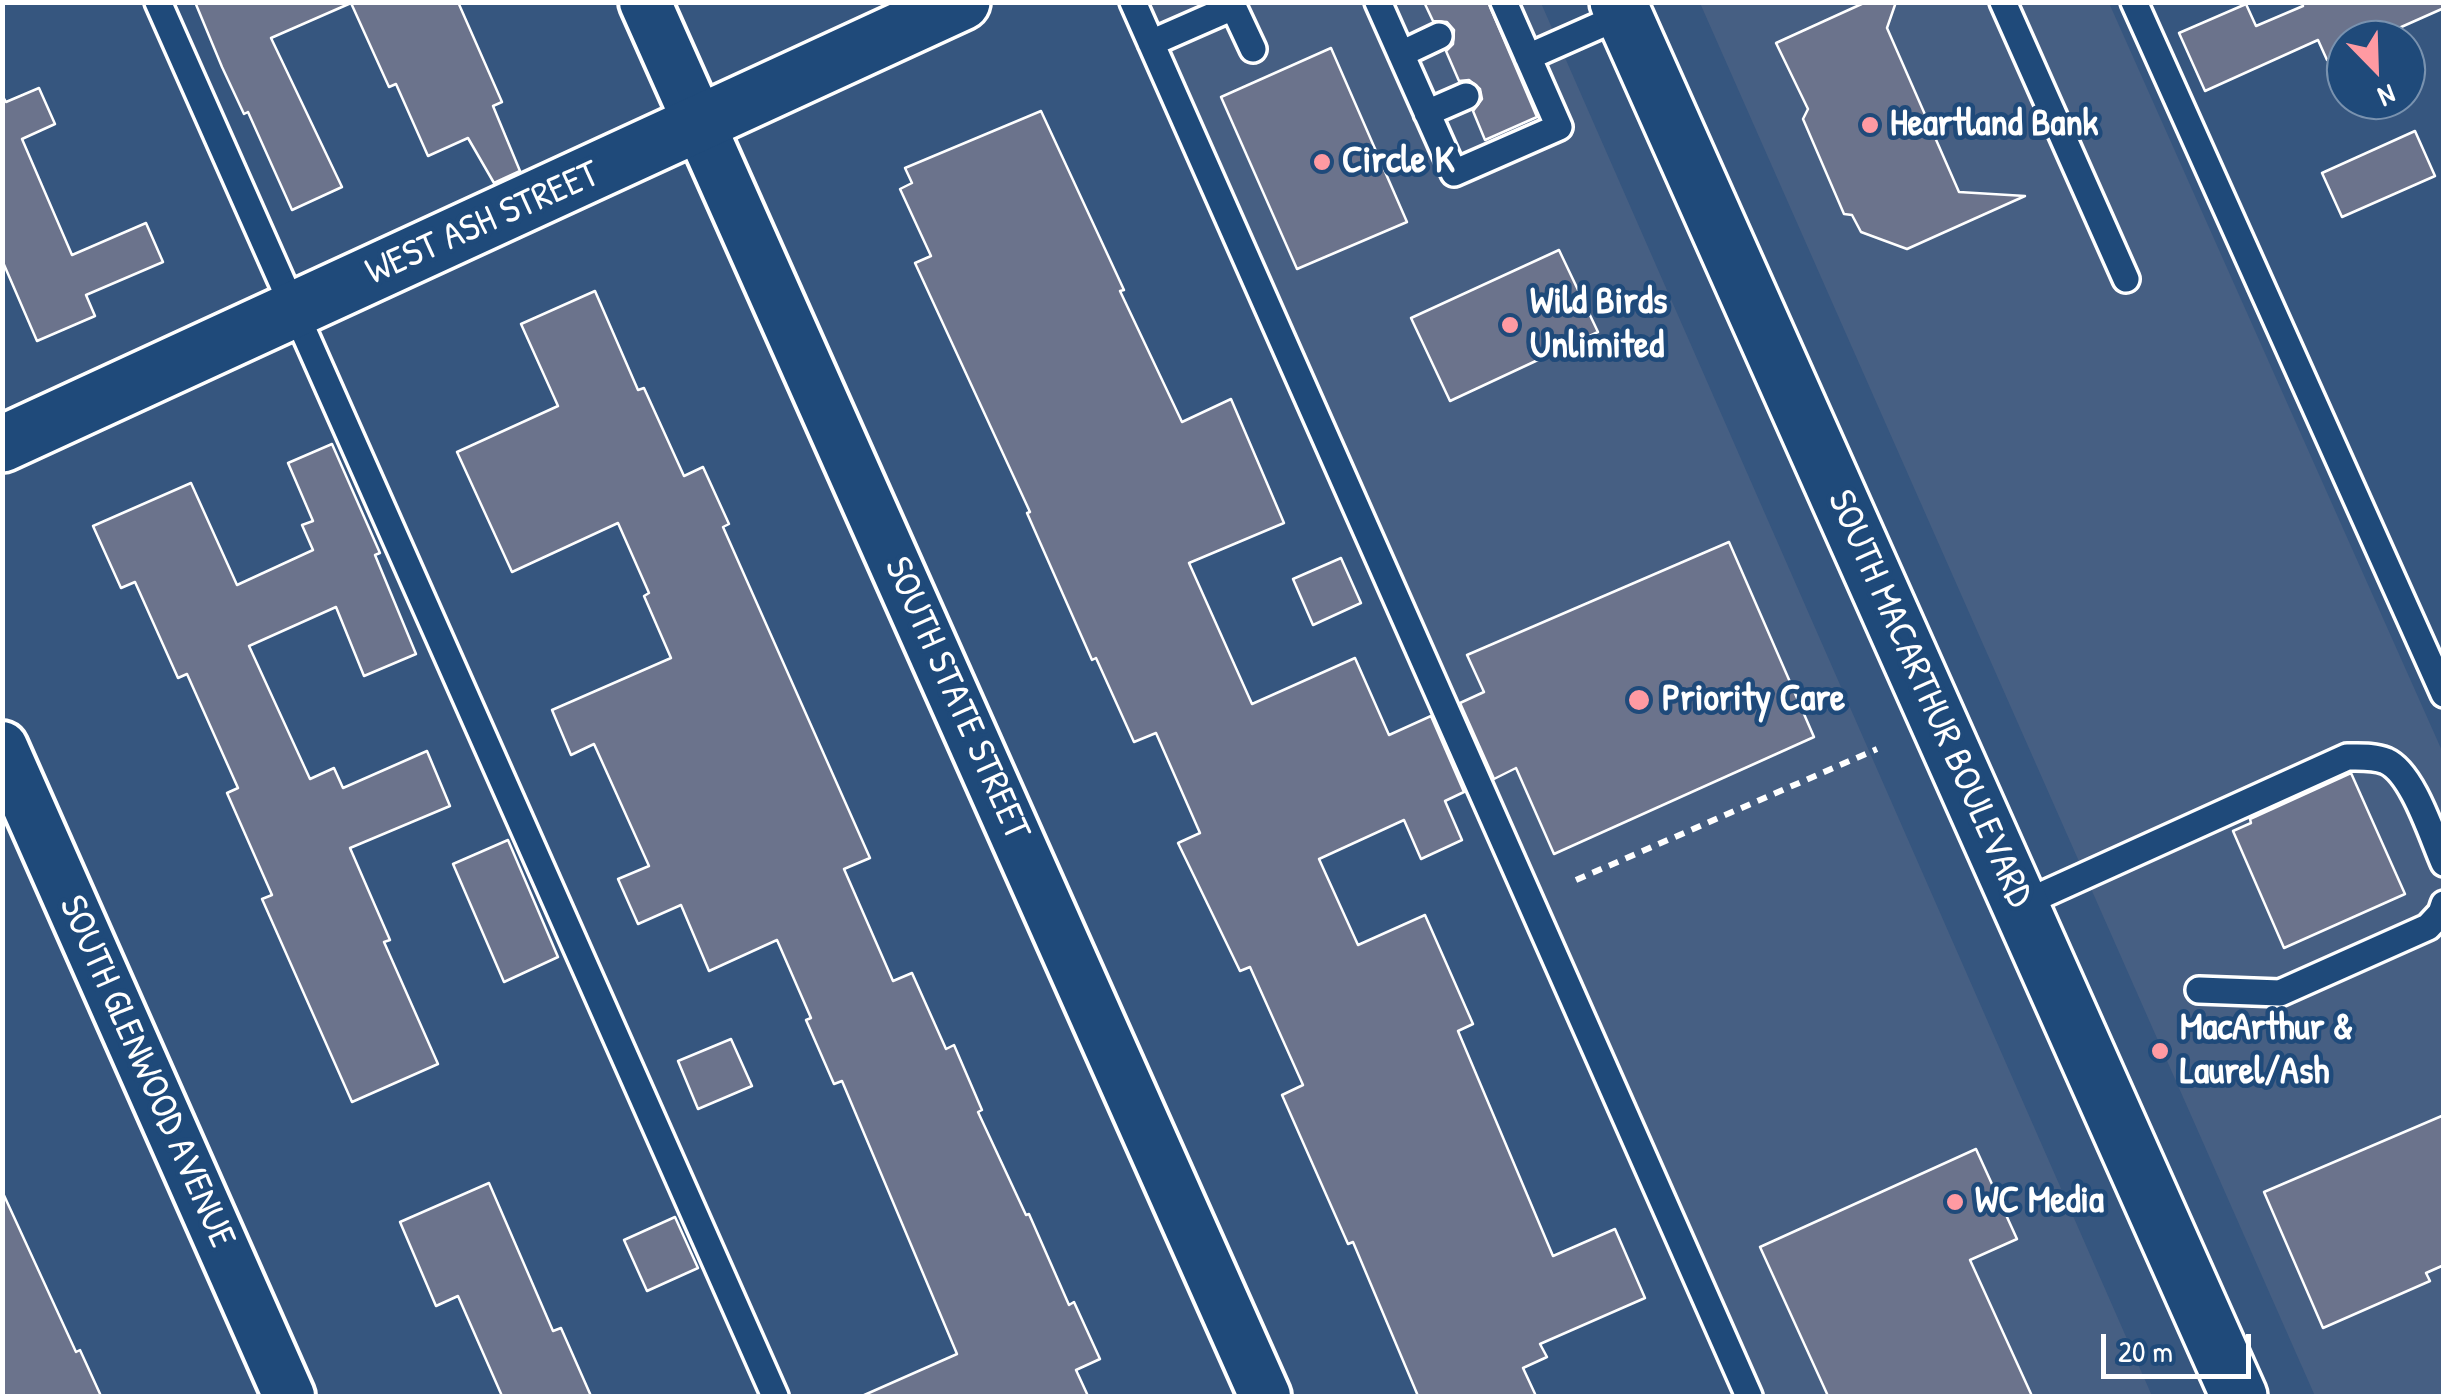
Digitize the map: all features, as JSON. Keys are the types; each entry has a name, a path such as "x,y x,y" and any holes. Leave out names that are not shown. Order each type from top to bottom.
{"main road":[{"name":"WEST ASH STREET","path":"2,444 962,2"},
{"name":"SOUTH MACARTHUR BOULEVARD","path":"1621,9 2239,1396"}],"street":[{"name":"SOUTH STATE STREET","path":"645,2 1265,1396"},
{"name":"SOUTH GLENWOOD AVENUE","path":"2,747 289,1396"}],"lane":[{"path":"158,2 775,1396"},
{"path":"1133,2 1749,1396"},
{"path":"1378,2 1454,173 1558,127 1501,7"},
{"path":"2004,2 2126,280"},
{"path":"2134,2 2444,694"},
{"path":"1151,43 1232,5 1253,49"},
{"path":"1527,65 1621,9"},
{"path":"1401,54 1440,36"},
{"path":"1427,113 1466,96"},
{"path":"2020,905 2347,757 2373,757 2390,762 2404,775 2444,863"},
{"path":"2200,990 2280,993 2428,927 2441,914 2444,904"}],"path":[{"path":"1576,880 1877,749"}],"shaded area":[{"path":"1150,3 1541,3 2152,1396 1765,1396"},
{"path":"1700,3 2109,3 2443,753 2443,1396 2315,1396"}],"building":[{"path":"195,2 458,2 502,102 493,106 520,171 494,183 468,138 428,156 396,84 389,87 351,3 271,38 342,187 292,210 248,112 244,114 222,67"},
{"path":"1424,2 1488,2 1537,117 1485,140 1473,111 1482,99 1480,89 1469,80 1459,81 1446,51 1453,44 1454,30 1447,22 1433,21"},
{"path":"1866,2 1896,2 1887,28 1959,192 2025,196 1907,249 1861,232 1852,215 1844,214 1803,119 1808,109 1776,43"},
{"path":"2302,2 2444,2 2444,8 2417,20 2326,20 2326,58 2318,40 2205,91 2179,33 2246,4 2256,26 2303,6"},
{"path":"1331,48 1407,222 1297,269 1221,97"},
{"path":"39,88 55,124 22,139 72,255 146,223 163,262 86,295 95,316 37,341 2,260 2,95 6,102"},
{"path":"1041,111 1182,422 1231,399 1284,523 1189,563 1252,704 1355,658 1389,735 1431,716 1464,792 1445,801 1462,840 1421,859 1404,820 1319,859 1358,945 1425,915 1473,1024 1458,1031 1553,1256 1615,1229 1645,1298 1540,1344 1547,1357 1523,1368 1536,1396 1418,1396 1353,1242 1348,1244 1282,1095 1303,1085 1250,967 1240,971 1178,843 1200,833 1156,733 1134,742 1096,658 1092,660 1027,513 1030,512 915,263 931,256 900,189 912,183 905,168"},
{"path":"2415,131 2435,176 2342,217 2322,173"},
{"path":"1559,250 1598,332 1450,401 1411,318"},
{"path":"595,291 638,390 644,388 684,476 703,467 729,524 723,527 870,858 844,869 893,981 912,973 946,1049 954,1045 982,1110 978,1112 1069,1305 1074,1302 1100,1359 1076,1370 1088,1396 862,1396 957,1354 842,1081 834,1084 806,1020 811,1018 777,940 709,971 681,905 638,924 618,879 649,866 594,744 571,755 552,710 671,658 644,596 649,593 618,523 512,572 457,452 558,406 521,324"},
{"path":"332,444 380,553 375,555 416,654 364,676 336,607 249,646 310,779 334,768 343,788 427,751 450,806 350,848 390,940 384,942 438,1064 352,1102 262,899 272,895 227,793 238,788 187,674 178,678 135,582 121,588 93,526 191,483 237,585 313,550 302,525 313,521 288,463"},
{"path":"1729,542 1814,737 1554,854 1516,768 1494,779 1460,703 1484,692 1467,655"},
{"path":"1341,558 1361,603 1313,625 1293,579"},
{"path":"2351,773 2405,894 2284,948 2233,831 2251,823 2250,819"},
{"path":"508,840 558,957 504,982 453,864"},
{"path":"731,1039 752,1086 698,1109 678,1061"},
{"path":"2444,1115 2444,1265 2426,1273 2430,1281 2323,1328 2264,1192"},
{"path":"1976,1149 2017,1239 1970,1260 2032,1396 1828,1396 1760,1247"},
{"path":"489,1183 553,1331 561,1328 591,1396 502,1396 458,1296 436,1306 400,1222"},
{"path":"2,1191 76,1352 80,1350 101,1396 2,1396"},
{"path":"675,1217 698,1268 647,1291 624,1240"}],"place":[{"name":"Heartland Bank","path":"1870,125"},
{"name":"Circle K","path":"1322,162"},
{"name":"Wild Birds Unlimited","path":"1510,325"},
{"name":"Priority Care","path":"1639,700"},
{"name":"MacArthur & Laurel/Ash","path":"2160,1051"},
{"name":"WC Media","path":"1955,1202"}]}
